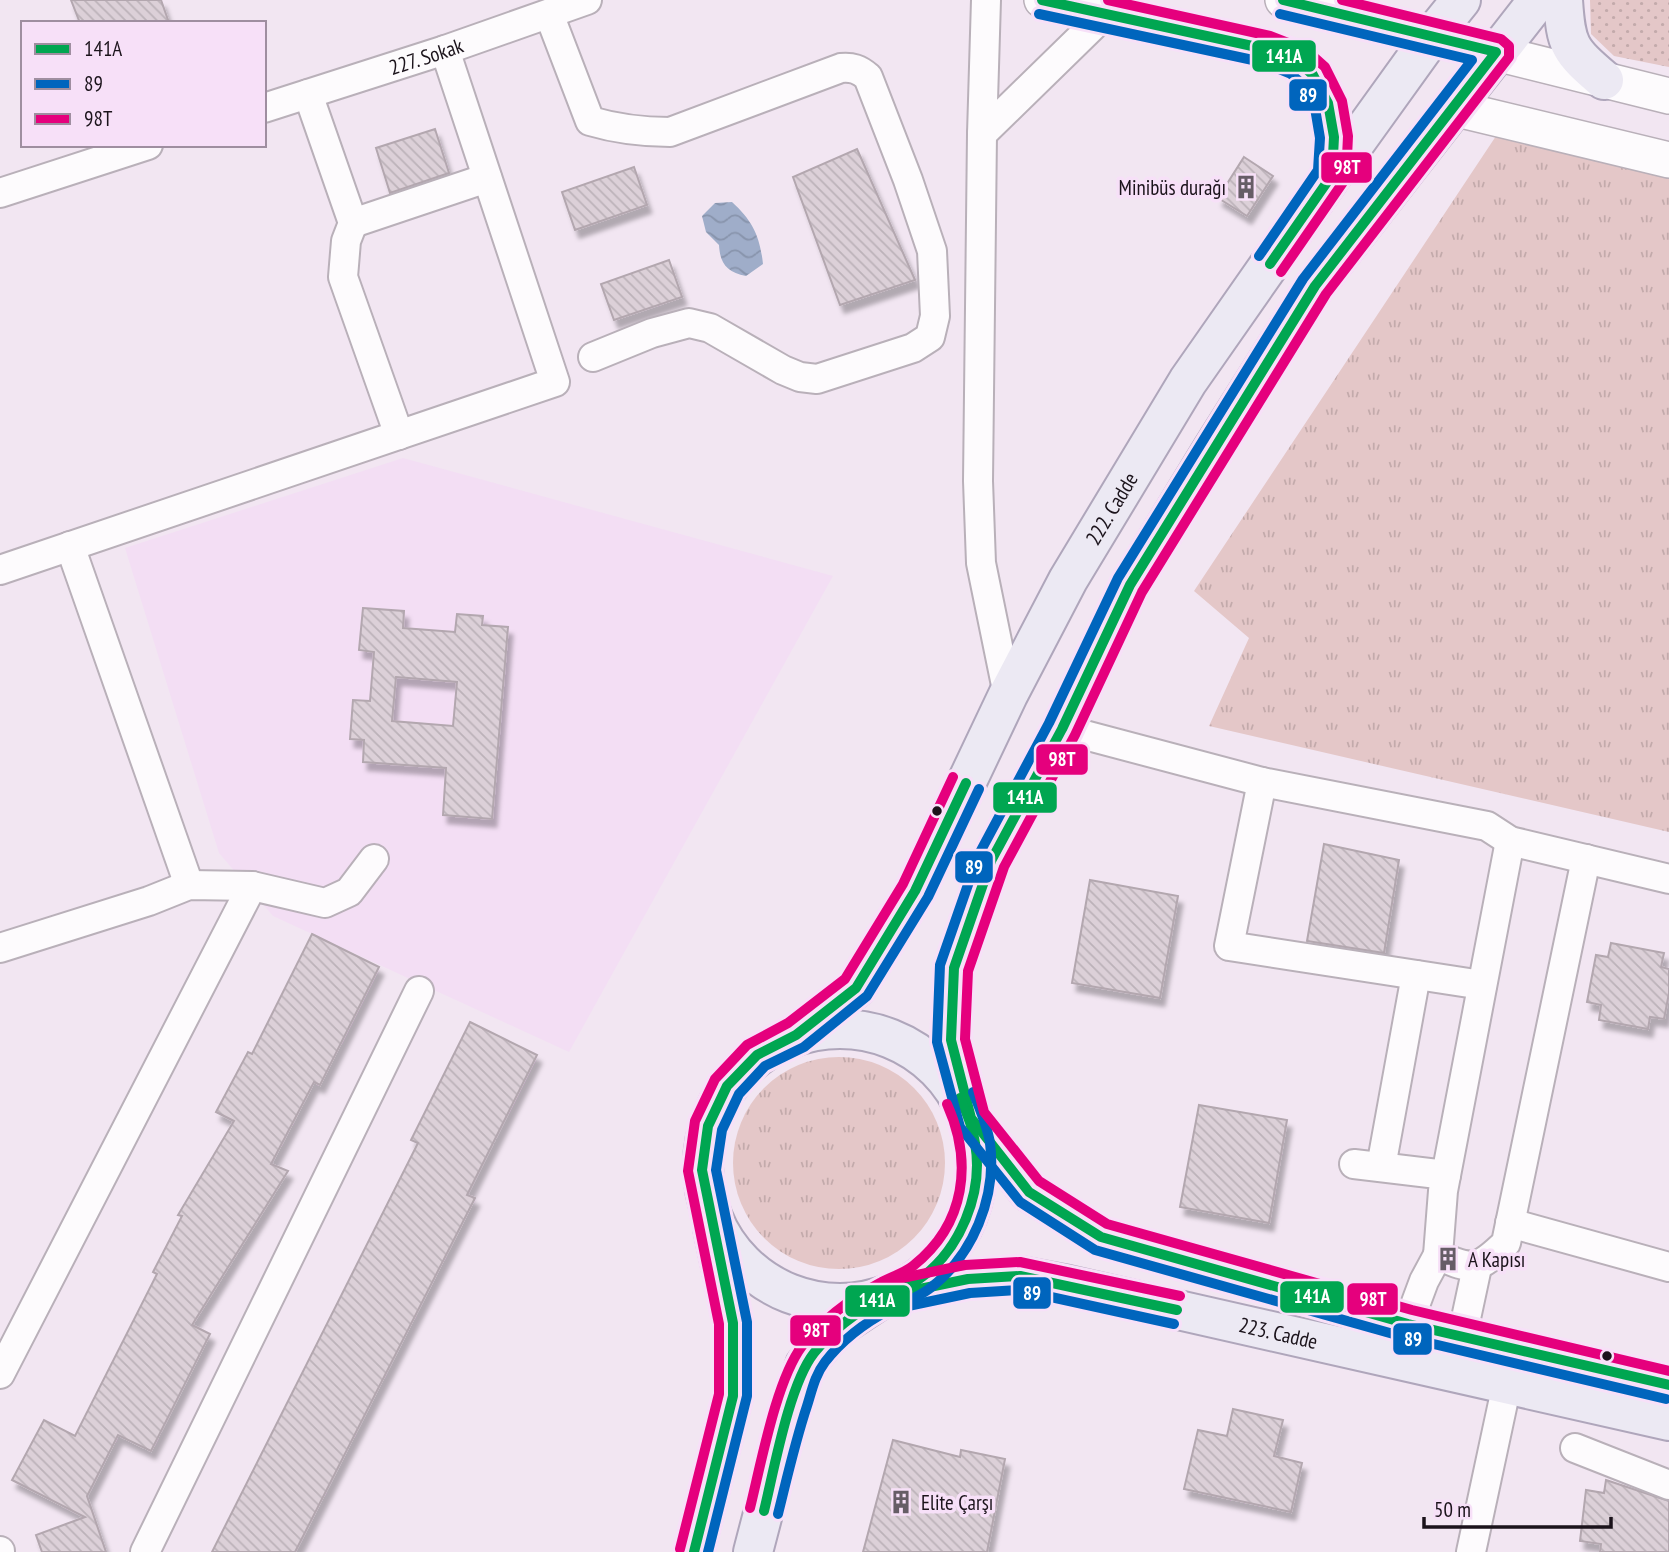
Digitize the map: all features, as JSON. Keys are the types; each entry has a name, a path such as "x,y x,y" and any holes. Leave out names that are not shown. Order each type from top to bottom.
{"main road":[{"name":"222. Cadde","path":"796,1035 856,988 915,891 1008,695 1068,580 1188,381 1332,175 1461,0"},
{"path":"754,1552 789,1414 805,1365 834,1330 884,1297 923,1276 954,1245 973,1205 979,1161 951,1040 954,968 991,860 1062,729 1130,585 1315,286 1538,0"},
{"path":"1563,0 1565,30 1576,56 1604,80"},
{"path":"694,1552 733,1396 733,1323 702,1170 708,1126 727,1086 757,1055 796,1035 839,1027 881,1033 919,1052 950,1081 971,1118"},
{"name":"223. Cadde","path":"971,1118 1029,1192 1101,1237 1408,1324 1669,1385"},
{"name":"223. Cadde","path":"710,1213 730,1250 761,1279 800,1298 842,1304 968,1279 1020,1276 1669,1421"}],"street":[{"name":"227. Sokak","path":"266,107 445,50 587,0"},
{"path":"986,0 978,468 981,563 1008,695"},
{"path":"1042,0 1266,49 1299,62 1313,75 1328,103 1334,138 1332,175"},
{"path":"1283,0 1669,96"},
{"path":"982,134 1107,13"},
{"path":"549,14 590,121 613,128 670,132 841,68 852,67 864,73 868,77 908,180 932,251 935,316 930,337 913,348 851,369 817,379 800,377 710,328 689,323 652,333 593,357"},
{"path":"0,570 555,382 445,50"},
{"path":"308,94 353,223 346,241 343,278 399,435"},
{"path":"1453,108 1669,160"},
{"path":"1,188 141,147"},
{"path":"353,223 487,178"},
{"path":"70,546 189,885"},
{"path":"1062,729 1262,782 1487,826 1510,841 1669,879"},
{"path":"1262,782 1229,946 1482,985"},
{"path":"1408,1324 1424,1281 1438,1255 1446,1175 1510,841"},
{"path":"0,948 149,901 189,885 252,886 325,903 349,892 374,859"},
{"path":"1438,1255 1477,1267 1506,1244 1586,859"},
{"path":"0,1374 252,886"},
{"path":"1416,975 1368,1166 1446,1175"},
{"path":"145,1552 419,991"},
{"path":"1510,1223 1669,1267"},
{"path":"1462,1337 1477,1267"},
{"path":"1471,1552 1507,1384"},
{"path":"1575,1448 1669,1485"}],"shaded area":[{"path":"403,458 833,576 569,1052 273,916 219,853 125,548"}],"green space":[{"path":"1590,0 1669,0 1669,67 1614,56 1591,34"},
{"path":"1500,130 1669,164 1669,832 1209,726 1249,638 1194,591"},
{"path":"839,1057 860,1059 879,1065 914,1088 937,1123 943,1142 943,1184 937,1203 914,1238 879,1261 860,1267 839,1269 818,1267 799,1261 764,1238 741,1203 735,1184 733,1163 735,1142 741,1123 764,1088 799,1065 818,1059"}],"water":[{"path":"732,202 750,223 762,254 763,264 746,276 734,272 723,262 719,245 706,232 702,216 715,203"}],"building":[{"path":"71,0 161,0 168,21 79,21"},
{"path":"435,129 449,173 390,193 376,148"},
{"path":"857,149 915,280 840,305 793,177"},
{"name":"Minibüs durağı","path":"1244,157 1273,176 1247,216 1218,198"},
{"path":"634,167 647,205 575,230 562,192"},
{"path":"669,260 682,297 614,320 601,284"},
{"path":"363,608 404,611 403,628 455,632 457,614 483,616 482,625 508,627 492,819 443,815 446,768 363,762 364,740 350,739 353,700 370,701 374,652 359,650","holes":["396,677 457,682 453,726 392,721"]},
{"path":"1324,844 1399,860 1384,953 1307,941"},
{"path":"1090,880 1178,896 1160,998 1072,983"},
{"path":"312,934 379,967 320,1085 314,1082 271,1164 288,1171 192,1325 210,1334 151,1451 118,1435 87,1496 106,1552 42,1552 36,1535 85,1517 12,1480 44,1420 75,1436 157,1274 153,1272 182,1216 178,1215 234,1121 216,1112 248,1052 252,1054"},
{"path":"1611,943 1664,953 1661,967 1669,969 1669,993 1664,1019 1650,1017 1648,1029 1599,1020 1601,1005 1587,1002 1596,955 1608,957"},
{"path":"470,1022 537,1055 467,1195 475,1198 295,1552 212,1552 418,1143 411,1140"},
{"path":"1199,1105 1287,1120 1269,1223 1180,1207"},
{"path":"1233,1409 1283,1420 1274,1456 1302,1463 1291,1512 1184,1489 1198,1430 1227,1436"},
{"path":"893,1440 960,1457 961,1450 1005,1459 987,1552 863,1552"},
{"path":"1606,1480 1669,1501 1669,1552 1600,1552 1601,1544 1580,1541 1586,1490 1604,1493"}],"transit line":[{"name":"141A","path":"1042,0 1266,49 1299,62 1313,75 1328,103 1334,137 1332,175 1270,264"},
{"name":"98T","path":"1108,0 1270,36 1306,50 1325,67 1342,101 1348,136 1346,178 1281,272"},
{"name":"141A","path":"1283,0 1496,52 1315,286 1130,585 1062,729 991,861 954,968 951,1040 971,1118 1029,1192 1101,1237 1408,1324 1669,1385"},
{"name":"98T","path":"1342,0 1501,39 1509,46 1509,57 1326,294 1142,592 1075,735 1004,867 968,971 965,1039 984,1112 1039,1181 1107,1224 1412,1310 1669,1371"},
{"name":"89","path":"1039,14 1262,62 1291,74 1302,84 1315,108 1320,138 1318,170 1259,256"},
{"name":"89","path":"1280,14 1472,60 1303,279 1118,578 1049,723 978,856 940,965 937,1042 960,1127 1020,1202 1095,1250 1404,1337 1666,1399"},
{"name":"98T","path":"680,1549 719,1394 719,1324 688,1171 695,1121 715,1079 747,1045 788,1023 845,979 903,884 953,777"},
{"name":"141A","path":"694,1552 733,1396 733,1323 702,1170 708,1126 727,1086 757,1055 796,1035 856,988 915,891 966,783"},
{"name":"89","path":"708,1552 747,1396 747,1322 716,1170 722,1130 739,1094 765,1066 804,1047 867,996 928,897 979,789"},
{"name":"89","path":"778,1514 799,1433 814,1383 822,1367 839,1346 864,1326 924,1292 945,1275 958,1260 979,1224 990,1184 991,1163 987,1130 973,1092"},
{"name":"141A","path":"764,1511 790,1406 805,1367 814,1353 829,1336 855,1315 918,1280 933,1268 957,1237 966,1219 976,1181 977,1162 973,1131 960,1098"},
{"name":"98T","path":"750,1508 777,1401 784,1380 802,1346 818,1327 847,1303 913,1266 931,1249 954,1212 962,1170 960,1148 947,1104"},
{"name":"98T","path":"883,1282 965,1265 1020,1262 1180,1296"},
{"name":"141A","path":"886,1296 968,1279 1020,1276 1177,1310"},
{"name":"89","path":"889,1310 970,1293 1019,1290 1174,1324"}],"place":[{"name":"Minibüs durağı","path":"1246,187"},
{"name":"A Kapısı","path":"1448,1259"},
{"name":"Elite Çarşı","path":"901,1502"}]}
